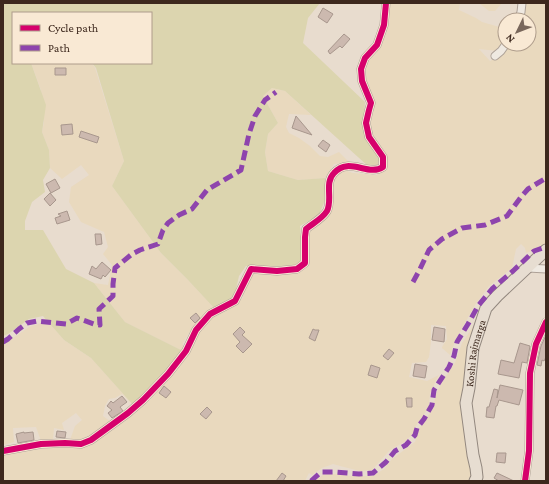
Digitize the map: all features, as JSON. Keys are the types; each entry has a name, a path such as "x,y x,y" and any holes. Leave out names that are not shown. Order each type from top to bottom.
{"main road":[{"name":"Koshi Rajmarga","path":"475,481 477,477 476,468 466,403 473,348 486,308 546,250"}],"street":[{"path":"3,451 42,444 81,444 91,440 128,413 168,374 186,351 196,330 210,314 235,300 251,269 277,271 297,269 305,263 306,229 322,218 327,210 329,180 333,173 341,167 353,166 373,171 383,167 382,157 369,137 366,123 371,103 362,81 360,69 365,58 377,45 384,25 386,3"},
{"path":"495,56 500,52"},
{"path":"528,268 546,269"},
{"path":"525,481 529,451 530,373 536,344 546,322"}],"shaded area":[{"path":"3,3 320,3 308,18 303,43 365,102 364,120 380,157 377,167 369,167 285,91 272,88 263,96 278,123 268,134 265,152 268,171 298,180 325,178 326,198 319,215 300,226 303,257 300,265 291,267 246,266 239,276 234,298 215,309 161,253 112,186 124,161 96,68 93,64 152,64 152,12 12,12 12,64 31,64 46,105 42,132 49,150 50,168 43,180 45,192 32,202 25,221 25,230 43,230 66,269 94,283 125,322 183,351 173,367 134,406 91,358 64,340 43,316 29,319 3,336"},
{"path":"388,3 460,3 459,10 482,22 497,27 497,51 479,49 490,61 498,57 501,52 537,52 537,12 521,12 523,3 546,3 546,244 545,246 526,253 525,248 521,244 516,249 512,268 489,286 475,305 456,339 450,355 442,348 447,339 446,326 431,325 429,357 426,362 412,363 409,377 427,381 439,375 430,393 429,406 415,427 413,434 404,442 390,450 372,470 360,471 333,464 322,468 312,475 309,473 305,481 3,481 3,453 59,447 79,448 90,445 102,435 130,417 150,400 192,345 202,326 214,315 237,303 243,298 244,288 250,276 258,272 304,266 308,230 329,211 330,181 335,174 344,170 353,173 377,175 384,166 370,136 369,111 364,81 365,59 378,45"},
{"path":"479,3 502,3 495,11 489,11"},
{"path":"31,64 93,64 95,68 124,161 112,186 161,253 215,309 189,333 183,343 183,351 125,322 94,283 108,285 112,265 103,254 108,247 104,232 81,222 69,202 71,187 89,175 81,165 62,179 50,168 49,150 42,132 44,122 41,90"},
{"path":"272,88 285,91 311,115 289,114 286,127 289,133 310,146 320,156 328,157 339,152 349,162 334,164 325,178 298,180 268,171 265,152 268,134 278,123 263,96"},
{"path":"482,309 464,394 472,473 471,481 315,481 324,474 373,476 384,469 392,459 415,442 419,429 434,407 435,396 442,382 455,363 462,343 474,325"},
{"path":"42,323 51,325 64,340 91,358 134,406 122,394 115,398 109,399 105,406 103,416 111,422 85,440 70,440 75,426 82,420 76,413 62,423 64,430 54,428 53,439 41,441 36,427 13,428 14,442 3,445 3,345 29,327"}],"building":[{"path":"323,8 333,14 327,23 318,17"},
{"path":"344,34 350,39 342,48 340,46 330,54 328,51"},
{"path":"55,68 66,68 66,75 55,75"},
{"path":"296,116 312,135 292,128"},
{"path":"72,124 73,134 62,135 61,125"},
{"path":"81,131 99,137 97,143 79,137"},
{"path":"323,140 330,145 326,152 318,146"},
{"path":"55,179 60,188 51,193 46,184"},
{"path":"50,193 56,200 50,206 44,199"},
{"path":"67,211 70,220 57,224 55,218 61,216 58,214"},
{"path":"95,234 101,234 102,244 96,245"},
{"path":"102,262 111,270 105,277 103,275 101,279 89,274 92,266 96,269"},
{"path":"196,313 200,318 195,323 190,318"},
{"path":"240,327 245,332 242,335 252,344 243,353 236,346 240,342 233,334"},
{"path":"434,327 445,329 444,342 432,340"},
{"path":"313,329 319,330 315,341 309,338"},
{"path":"546,335 546,357 544,361 542,360 541,366 537,365 541,346"},
{"path":"520,343 530,346 527,363 522,362 519,378 498,374 501,360 514,363"},
{"path":"389,349 394,353 388,360 383,356"},
{"path":"415,364 427,366 425,378 413,376"},
{"path":"371,365 380,368 377,378 368,375"},
{"path":"500,385 523,390 519,405 499,400 496,406 494,418 486,417 487,407 489,407 494,389 498,390 497,398"},
{"path":"164,386 171,392 166,398 159,393"},
{"path":"122,396 127,402 120,407 123,411 112,418 108,413 112,410 107,406 111,401 113,403"},
{"path":"406,398 412,398 412,407 407,407"},
{"path":"207,407 212,412 206,419 200,414"},
{"path":"57,431 66,432 65,438 56,437"},
{"path":"33,432 34,440 18,443 16,434"},
{"path":"497,453 506,453 505,463 496,462"},
{"path":"282,473 286,476 283,481 276,481"},
{"path":"497,473 514,481 499,481 494,478"}],"marked path":[{"path":"3,342 27,323 37,321 66,324 77,318 100,325 99,309 113,296 115,268 132,254 158,244 163,230 168,223 179,215 192,209 207,190 241,170 249,134 255,116 265,100 276,92"},
{"path":"413,282 429,250 442,239 462,228 485,225 507,216 528,189 546,178"},
{"path":"311,481 321,472 359,474 373,473 386,462 395,451 406,445 415,435 417,428 432,405 434,390 449,367 454,356 457,342 478,306 492,289 534,251 546,247"}],"cycle path":[{"path":"3,451 41,444 81,444 91,440 128,413 168,374 186,351 196,330 210,314 235,301 251,269 277,271 297,269 305,263 306,229 320,219 327,211 329,206 329,186 331,177 334,173 340,168 346,166 371,170 383,167 383,157 369,137 366,123 371,103 362,81 361,69 365,58 377,45 384,25 386,3"},
{"path":"525,481 529,451 530,373 536,344 546,322"}]}
